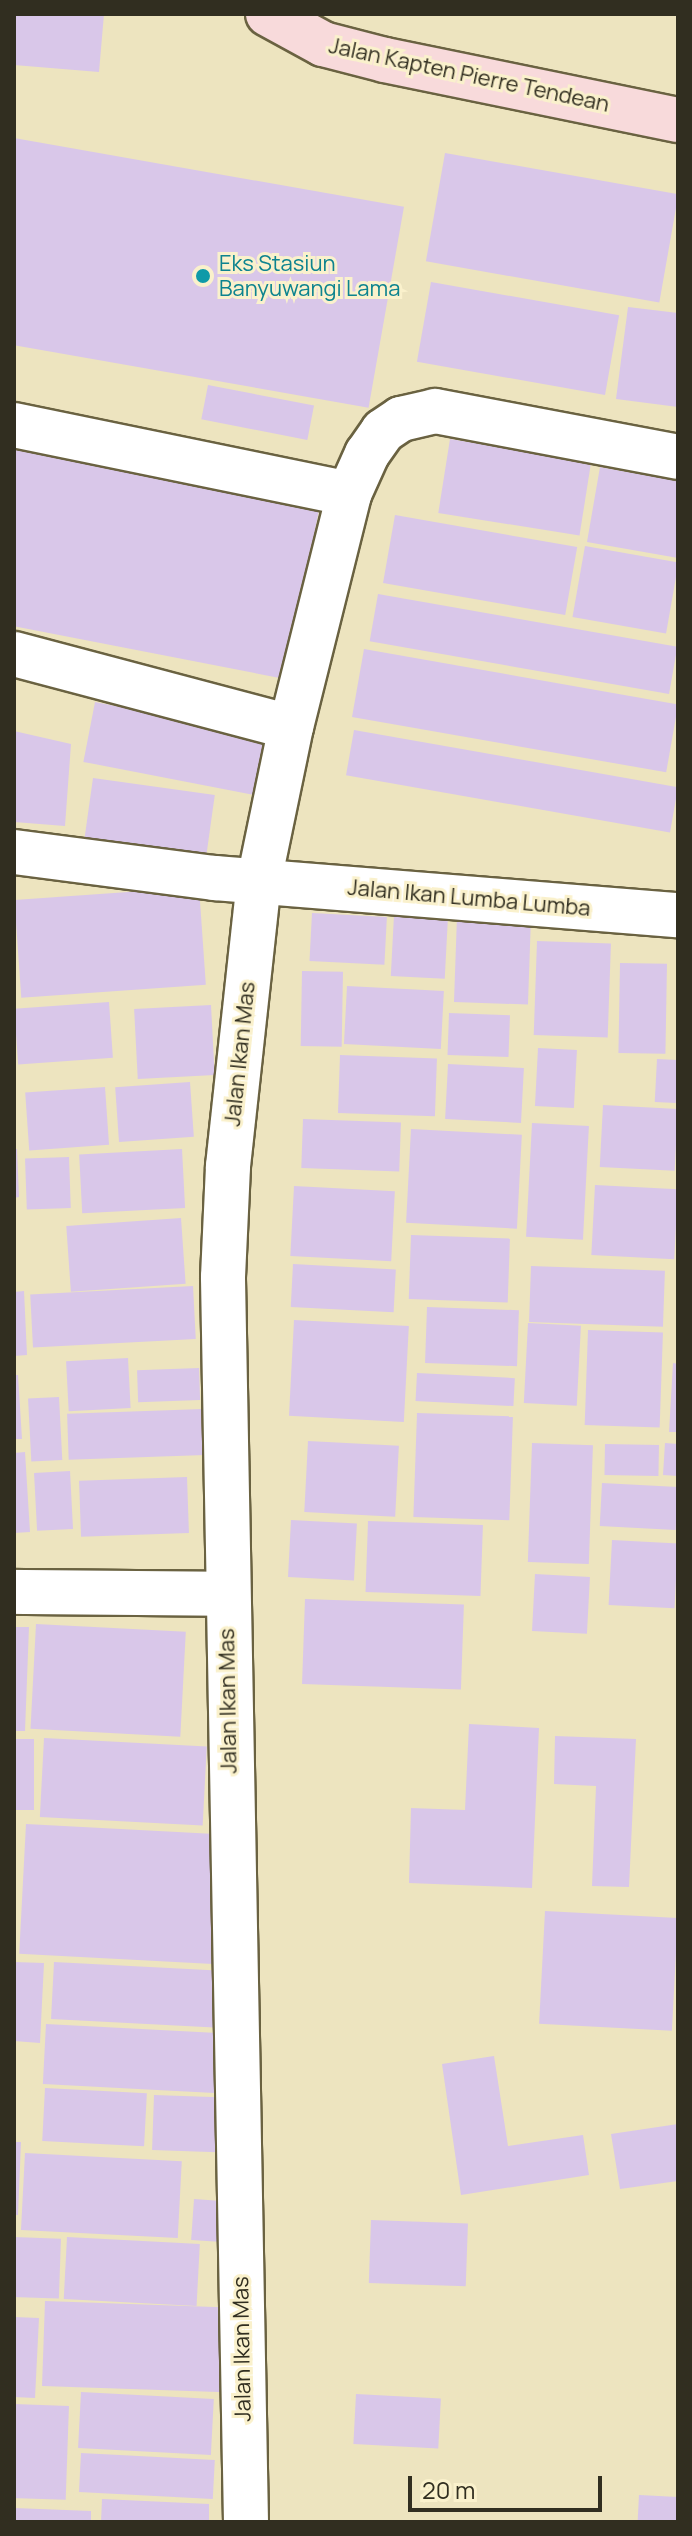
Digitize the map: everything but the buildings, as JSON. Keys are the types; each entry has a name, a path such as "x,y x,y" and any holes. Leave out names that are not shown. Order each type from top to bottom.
{"main road":[{"name":"Jalan Kapten Pierre Tendean","path":"268,14 323,44 385,60 678,120"}],"street":[{"name":"Jalan Ikan Mas","path":"246,2522 226,1594 228,1166 259,881 291,727 349,494 383,431 417,412 435,411 678,457"},
{"path":"14,425 349,494"},
{"path":"14,654 291,727"},
{"name":"Jalan Ikan Lumba Lumba","path":"14,852 259,881 678,915"},
{"path":"14,1592 226,1594"}],"place":[{"name":"Eks Stasiun Banyuwangi Lama","path":"203,276"}]}
